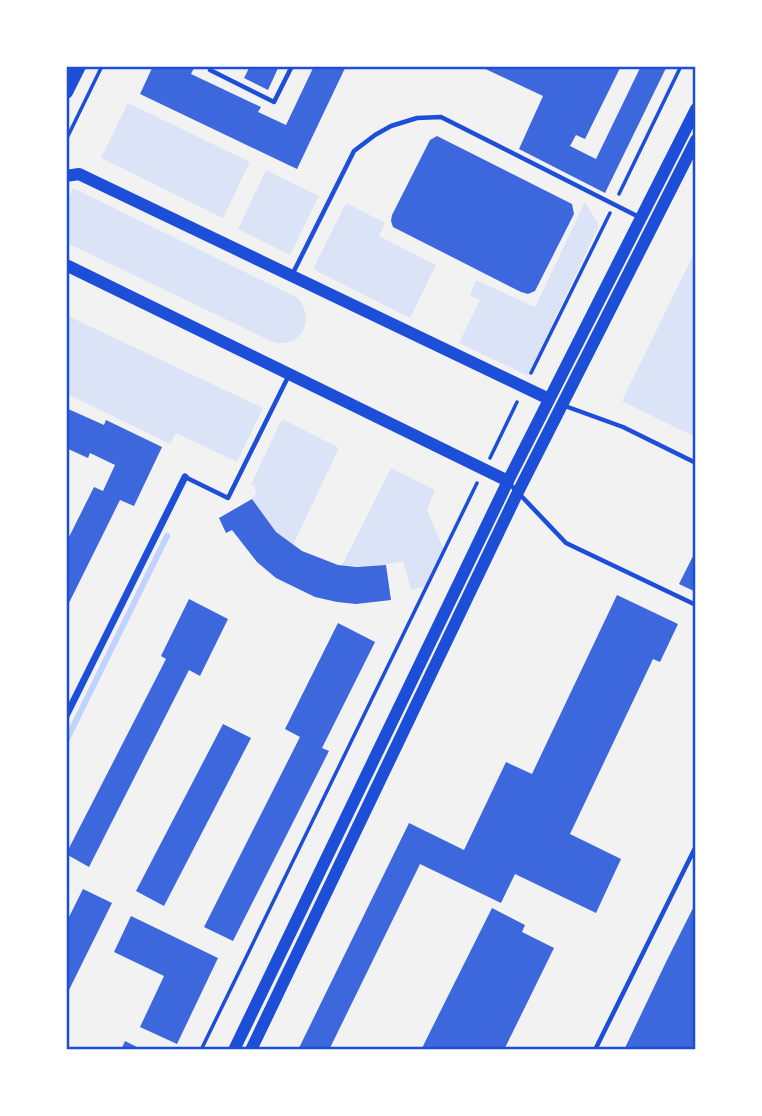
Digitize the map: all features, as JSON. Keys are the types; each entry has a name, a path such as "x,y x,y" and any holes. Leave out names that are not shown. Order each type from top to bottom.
{"main road":[{"path":"66,92 79,66"}],"street":[{"path":"234,1049 508,481 695,109"},
{"path":"251,1049 518,492 695,140"},
{"path":"66,176 79,174 549,399"},
{"path":"66,265 508,481"},
{"path":"66,716 185,477"}],"lane":[{"path":"212,66 210,70 274,102 292,66"},
{"path":"292,276 354,151 391,126 417,118 441,117 641,218"},
{"path":"185,477 228,498 290,373"},
{"path":"549,399 623,428 695,463"},
{"path":"508,481 566,543 695,605"},
{"path":"595,1049 695,846"}],"path":[{"path":"66,140 102,66"},
{"path":"201,1049 681,66"}],"shaded area":[{"path":"128,103 250,162 223,218 101,158"},
{"path":"266,170 319,196 290,255 238,229"},
{"path":"73,188 298,298 306,314 303,330 293,340 275,343 67,243 67,201"},
{"path":"585,202 599,225 528,376 459,343 480,300 470,295 476,280 535,307"},
{"path":"346,203 385,223 379,236 436,265 410,318 313,269"},
{"path":"695,251 695,437 622,401"},
{"path":"66,315 263,408 237,462 176,433 170,444 67,394"},
{"path":"282,419 339,448 293,545 276,532 252,499 256,493 251,484"},
{"path":"391,468 435,490 427,510 444,550 427,586 411,590 403,561 374,567 342,565"}],"building":[{"path":"153,66 195,66 191,74 261,107 258,112 286,125 314,66 346,66 297,169 140,94"},
{"path":"250,66 279,66 268,90 244,78"},
{"path":"479,66 621,66 585,139 576,135 570,146 596,159 641,66 667,66 605,193 519,149 543,96"},
{"path":"437,136 572,204 574,214 535,291 528,294 521,292 393,227 392,215 430,140"},
{"path":"66,408 104,425 106,420 162,447 134,506 120,500 66,609 66,543 94,487 103,491 115,465 90,453 88,458 66,448"},
{"path":"252,499 276,532 302,551 338,565 386,565 391,600 356,604 337,602 315,597 276,578 257,562 232,530 226,533 219,518"},
{"path":"696,550 696,592 679,584"},
{"path":"617,595 678,624 660,662 653,659 570,834 621,859 596,913 515,874 501,903 420,864 329,1050 298,1050 409,823 464,850 506,762 532,774"},
{"path":"189,599 228,619 200,676 189,670 89,867 66,854 166,659 161,656"},
{"path":"338,623 375,642 322,748 329,751 233,941 204,927 300,737 285,729"},
{"path":"223,724 251,738 164,906 136,891"},
{"path":"83,889 112,903 66,996 66,923"},
{"path":"696,902 696,1050 624,1050 666,962"},
{"path":"492,908 525,925 522,932 554,948 504,1050 421,1050"},
{"path":"131,916 218,958 177,1044 140,1027 164,976 114,952"},
{"path":"125,1041 143,1050 121,1050"}],"waterway":[{"path":"66,741 167,536"}]}
